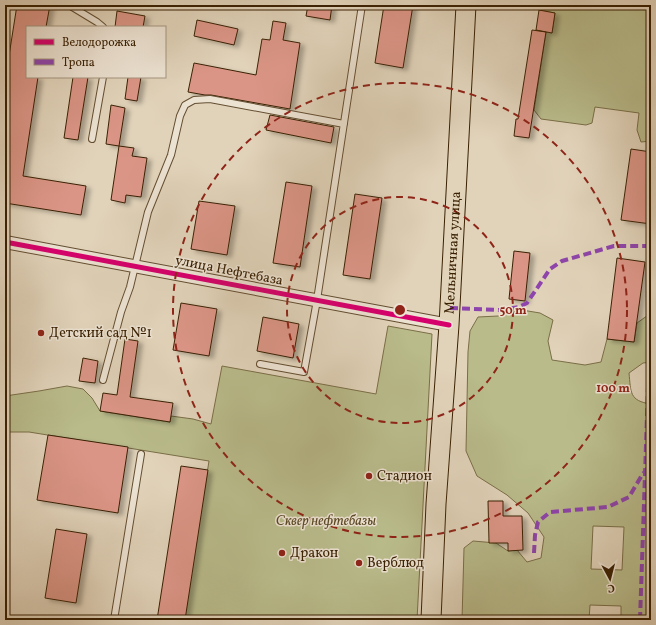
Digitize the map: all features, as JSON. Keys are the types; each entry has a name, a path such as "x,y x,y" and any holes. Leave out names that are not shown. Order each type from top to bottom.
{"main road":[{"name":"Мельничная улица","path":"431,620 436,504 449,325 466,5"}],"street":[{"name":"улица Нефтебаза","path":"5,242 449,325"}],"lane":[{"path":"69,5 101,26"},
{"path":"260,364 304,372 317,300 362,5"},
{"path":"92,138 103,78"},
{"path":"103,380 136,266 148,212 171,155 180,116 185,105 194,100 210,99 344,124"},
{"path":"114,620 141,454"}],"green space":[{"path":"536,5 651,5 651,141 641,142 637,130 639,113 595,107 592,123 586,125 541,119 534,110 546,32 552,33 555,13 539,10"},
{"path":"522,310 540,313 553,320 548,341 552,360 585,365 601,362 607,339 634,342 637,323 651,313 651,362 643,363 629,373 632,394 639,401 651,404 651,620 621,620 621,606 590,605 589,620 462,620 464,548 473,541 496,543 508,551 517,550 527,562 541,558 544,537 528,513 507,495 477,476 466,451 468,352 470,331 478,317 498,316","holes":["593,526 624,527 622,570 591,569"]},
{"name":"Сквер нефтебазы","path":"388,326 432,334 417,620 184,620 209,461 29,432 5,432 5,396 67,386 83,389 92,398 100,411 170,422 171,416 193,419 211,424 222,366 376,394"}],"building":[{"path":"17,5 50,5 46,26 26,26 26,78 38,78 23,176 86,186 81,215 5,203 5,81"},
{"path":"308,5 332,5 330,20 306,16"},
{"path":"384,5 413,5 403,68 375,63"},
{"path":"539,10 555,13 552,33 536,30"},
{"path":"117,11 145,16 143,26 115,26"},
{"path":"197,20 238,29 234,45 194,36"},
{"path":"273,21 286,23 283,40 300,43 290,109 188,92 194,63 256,75 262,39 270,40"},
{"path":"532,30 546,32 529,138 514,136"},
{"path":"73,78 88,78 78,140 64,138"},
{"path":"128,78 141,78 137,101 125,99"},
{"path":"111,105 125,108 119,146 106,144"},
{"path":"270,115 334,127 331,143 266,130"},
{"path":"119,146 134,148 132,156 147,158 141,197 126,195 125,203 111,200"},
{"path":"631,149 651,152 651,224 621,220"},
{"path":"286,182 312,186 300,267 273,263"},
{"path":"355,194 382,198 370,279 343,275"},
{"path":"199,201 235,206 227,255 191,249"},
{"path":"514,251 530,253 525,301 509,299"},
{"path":"617,258 645,262 634,342 607,339"},
{"path":"181,303 217,309 209,356 173,350"},
{"path":"263,317 299,324 293,358 257,351"},
{"path":"125,339 138,341 130,397 173,403 170,422 100,411 103,393 117,395"},
{"path":"83,358 98,361 95,383 79,381"},
{"path":"48,435 128,447 118,513 37,500"},
{"path":"181,466 208,470 185,620 157,620"},
{"path":"488,501 503,501 503,516 522,516 523,550 508,551 508,543 489,543"},
{"path":"56,529 87,534 76,603 45,598"}],"marked path":[{"path":"450,308 501,310 519,307 527,303 550,269 562,261 614,246 651,246"},
{"path":"640,620 648,387 651,361"},
{"path":"534,553 535,535 538,522 550,512 608,507 629,497 642,475 651,464"}],"cycle path":[{"path":"5,242 449,325"}],"place":[{"name":"Детский сад №1","path":"41,333"},
{"name":"Стадион","path":"369,476"},
{"name":"Дракон","path":"282,553"},
{"name":"Верблюд","path":"359,563"}]}
